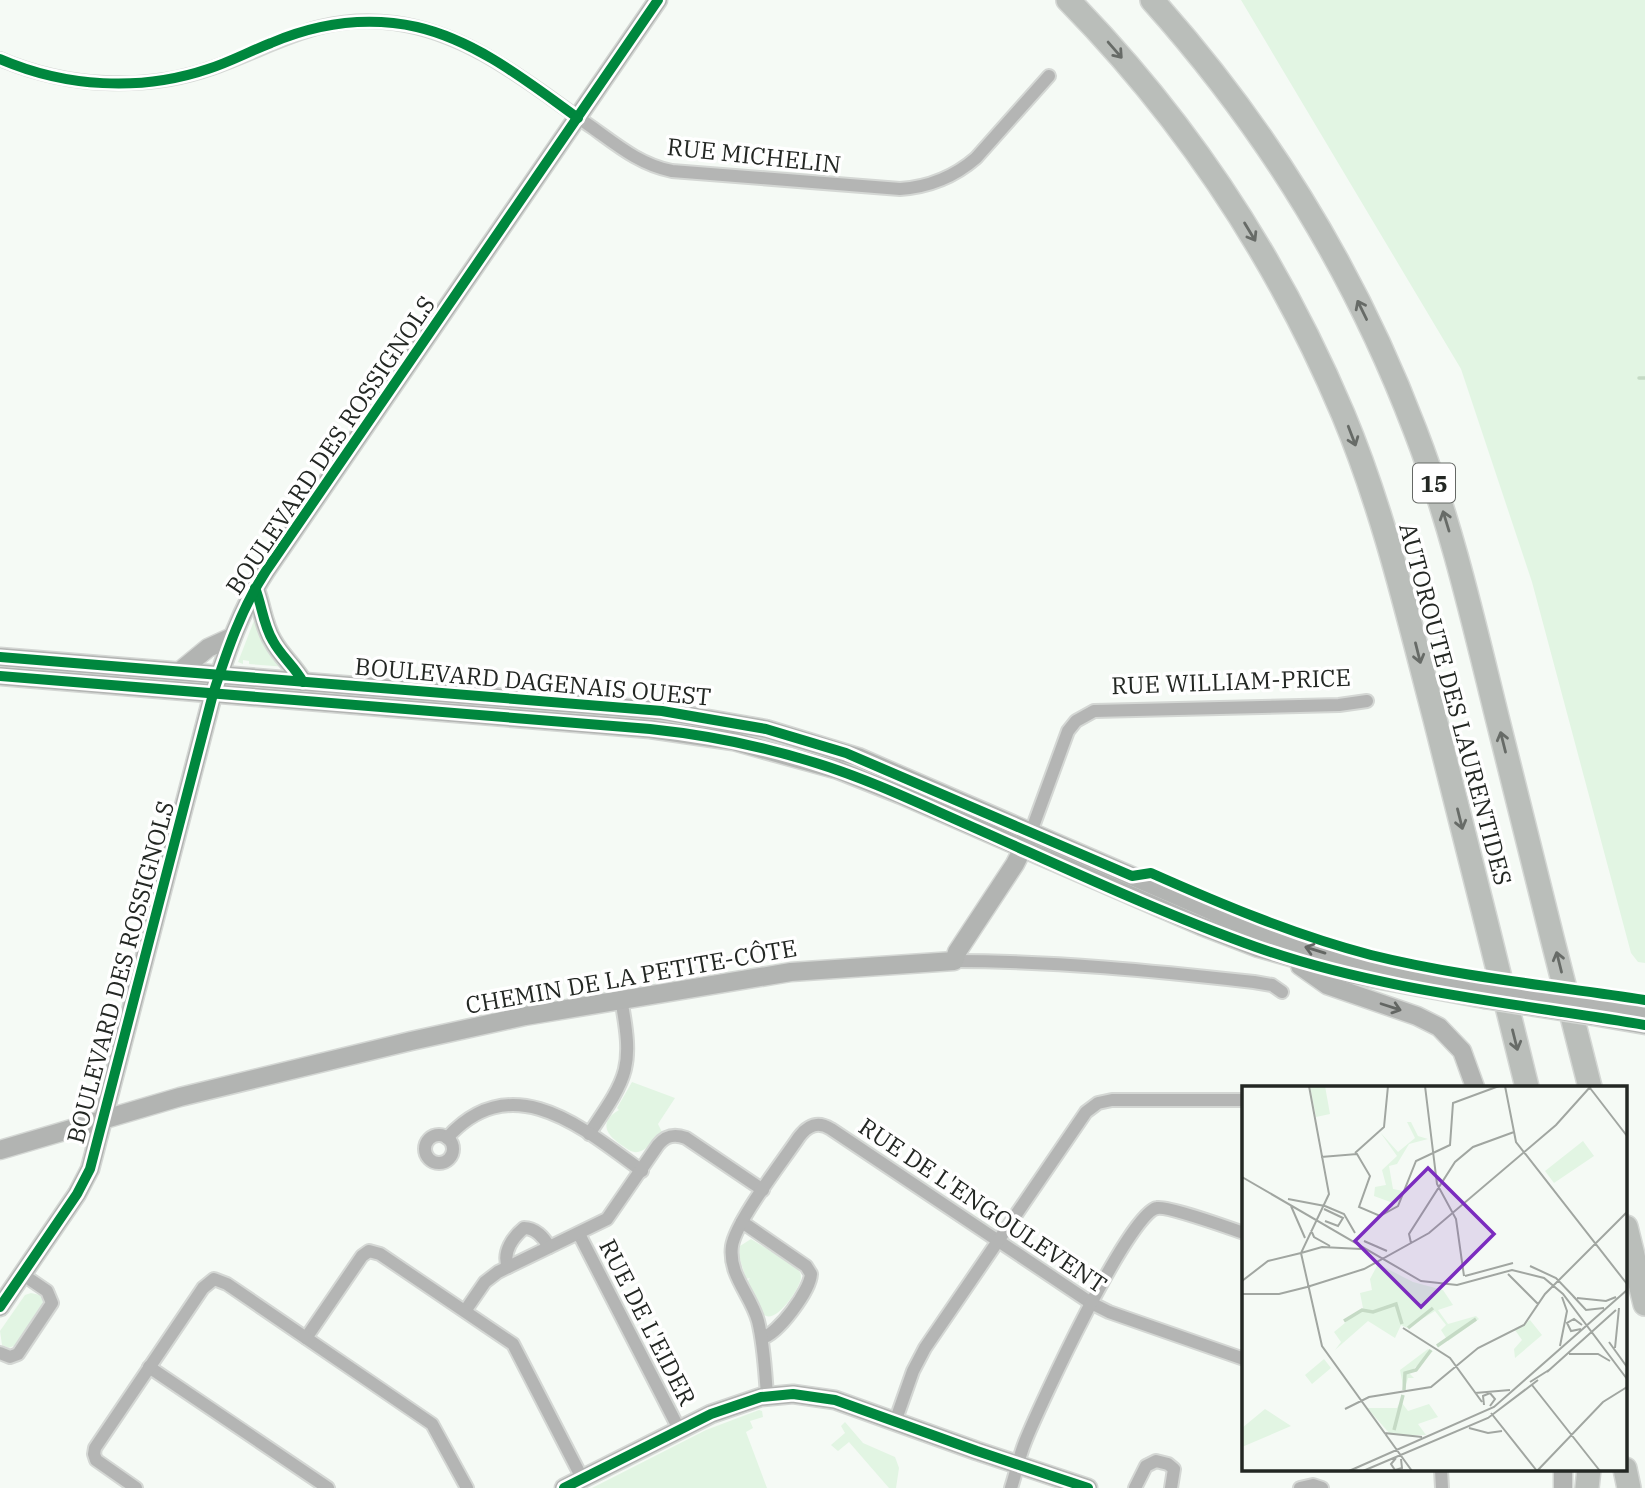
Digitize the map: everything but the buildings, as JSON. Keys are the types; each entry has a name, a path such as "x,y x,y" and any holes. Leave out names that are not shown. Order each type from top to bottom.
{"highway":[{"name":"AUTOROUTE DES LAURENTIDES","path":"1068,0 1147,88 1227,196 1292,305 1344,415 1370,483 1398,573 1527,1086"},
{"name":"AUTOROUTE DES LAURENTIDES","path":"1152,0 1235,101 1301,198 1354,293 1409,414 1436,489 1463,582 1590,1086"},
{"path":"1628,1235 1645,1304"},
{"path":"1634,1259 1645,1279"},
{"path":"1587,1488 1589,1470"},
{"path":"1625,1470 1629,1488"}],"main road":[{"name":"BOULEVARD DES ROSSIGNOLS","path":"0,1307 85,1181 104,1118 219,675 232,637 255,588 658,0"},
{"path":"255,588 263,606 271,638 294,666 303,682"},
{"path":"180,671 208,648 232,637"},
{"name":"BOULEVARD DAGENAIS OUEST","path":"0,657 662,711 750,725 870,761 1233,920 1292,943 1455,988"},
{"name":"BOULEVARD DAGENAIS OUEST","path":"0,676 650,729 724,739 796,757 860,778 1209,930 1289,957 1354,975 1591,1009 1645,1011"},
{"name":"RUE WILLIAM-PRICE","path":"954,961 957,952 1015,864 1031,832"},
{"path":"1289,957 1326,985 1417,1016 1438,1027 1462,1051 1475,1086"},
{"name":"CHEMIN DE LA PETITE-CÔTE","path":"0,1150 180,1097 547,1011 799,971 954,961"},
{"name":"BOULEVARD DAGENAIS OUEST","path":"1591,1009 1645,1025"},
{"path":"564,1488 679,1429 731,1406 767,1395 801,1394 823,1397 1088,1488"},
{"path":"1563,1470 1563,1488"}],"street":[{"name":"RUE MICHELIN","path":"0,59 27,69 75,80 118,84 145,82 205,70 316,27 348,22 387,22 433,32 492,58 632,156 662,169 885,189 913,188 945,179 970,163 1049,76"},
{"name":"RUE WILLIAM-PRICE","path":"1031,832 1068,731 1076,721 1094,711 1339,705 1367,701"},
{"name":"CHEMIN DE LA PETITE-CÔTE","path":"954,961 1104,967 1261,983 1272,985 1282,992"},
{"path":"589,1134 617,1091 626,1069 629,1049 621,999"},
{"path":"895,1422 913,1371 925,1348 1080,1119 1094,1106 1116,1100 1242,1100"},
{"path":"447,1138 471,1117 493,1107 510,1105 548,1110 589,1134 642,1171"},
{"name":"RUE DE L'ENGOULEVENT","path":"767,1395 762,1338 756,1314 737,1278 733,1264 733,1243 742,1222 803,1131 814,1125 824,1125 1091,1303 1109,1312 1242,1358"},
{"path":"465,1311 485,1282 508,1266 579,1234 609,1217 661,1142 673,1135 691,1141 764,1190"},
{"path":"1011,1488 1026,1439 1091,1303 1147,1213 1163,1208 1242,1232"},
{"path":"742,1222 802,1263 811,1274 807,1287 777,1329 762,1338"},
{"path":"508,1266 506,1252 524,1227 542,1236 549,1247"},
{"name":"RUE DE L'EIDER","path":"579,1234 679,1429"},
{"path":"306,1338 360,1259 369,1251 380,1254 515,1346 582,1478"},
{"path":"0,1353 10,1357 19,1354 52,1303 47,1291 22,1274"},
{"path":"136,1488 99,1462 94,1454 98,1442 205,1285 214,1279 227,1284 432,1424 467,1488"},
{"path":"149,1367 328,1488"},
{"path":"1135,1488 1146,1466 1156,1461 1168,1464 1174,1469 1171,1488"},
{"path":"1441,1470 1442,1488"},
{"path":"1300,1488 1313,1485 1322,1488"}],"green space":[{"path":"1241,0 1645,0 1645,963 1638,962 1631,953 1532,582 1461,369"},
{"path":"257,613 287,667 249,664 249,661 243,660 243,664 238,662"},
{"path":"632,1082 675,1098 658,1124 662,1132 645,1149 638,1152 630,1151 617,1142 607,1128 608,1119 619,1110 617,1108"},
{"path":"751,1239 796,1267 801,1274 793,1295 771,1316 763,1314 757,1306 747,1282 750,1278 746,1279 739,1256 740,1246"},
{"path":"25,1295 40,1295 42,1308 16,1345 9,1348 2,1345 0,1331"},
{"path":"762,1411 763,1417 750,1421 753,1428 746,1432 767,1488 592,1488 706,1430"},
{"path":"845,1422 863,1443 895,1457 899,1468 896,1488 889,1488 849,1442 838,1451 831,1445 845,1433 841,1426"}],"waterway":[{"path":"1639,378 1645,378"}],"cycle path":[{"path":"0,1307 77,1194 90,1169 213,694 229,646 249,600 266,571 658,0"},
{"path":"0,59 50,76 76,81 156,81 208,69 289,36 325,26 380,22 439,33 481,52 578,118"},
{"path":"255,588 270,635 303,682"},
{"path":"0,657 662,711 766,729 846,753 1132,876 1151,873 1260,918 1343,947 1405,963 1507,981 1645,1000"},
{"path":"0,676 650,729 734,742 775,751 855,776 1183,919 1303,962 1400,985 1645,1025"},
{"path":"564,1488 711,1414 761,1397 793,1394 835,1400 1088,1488"}]}
